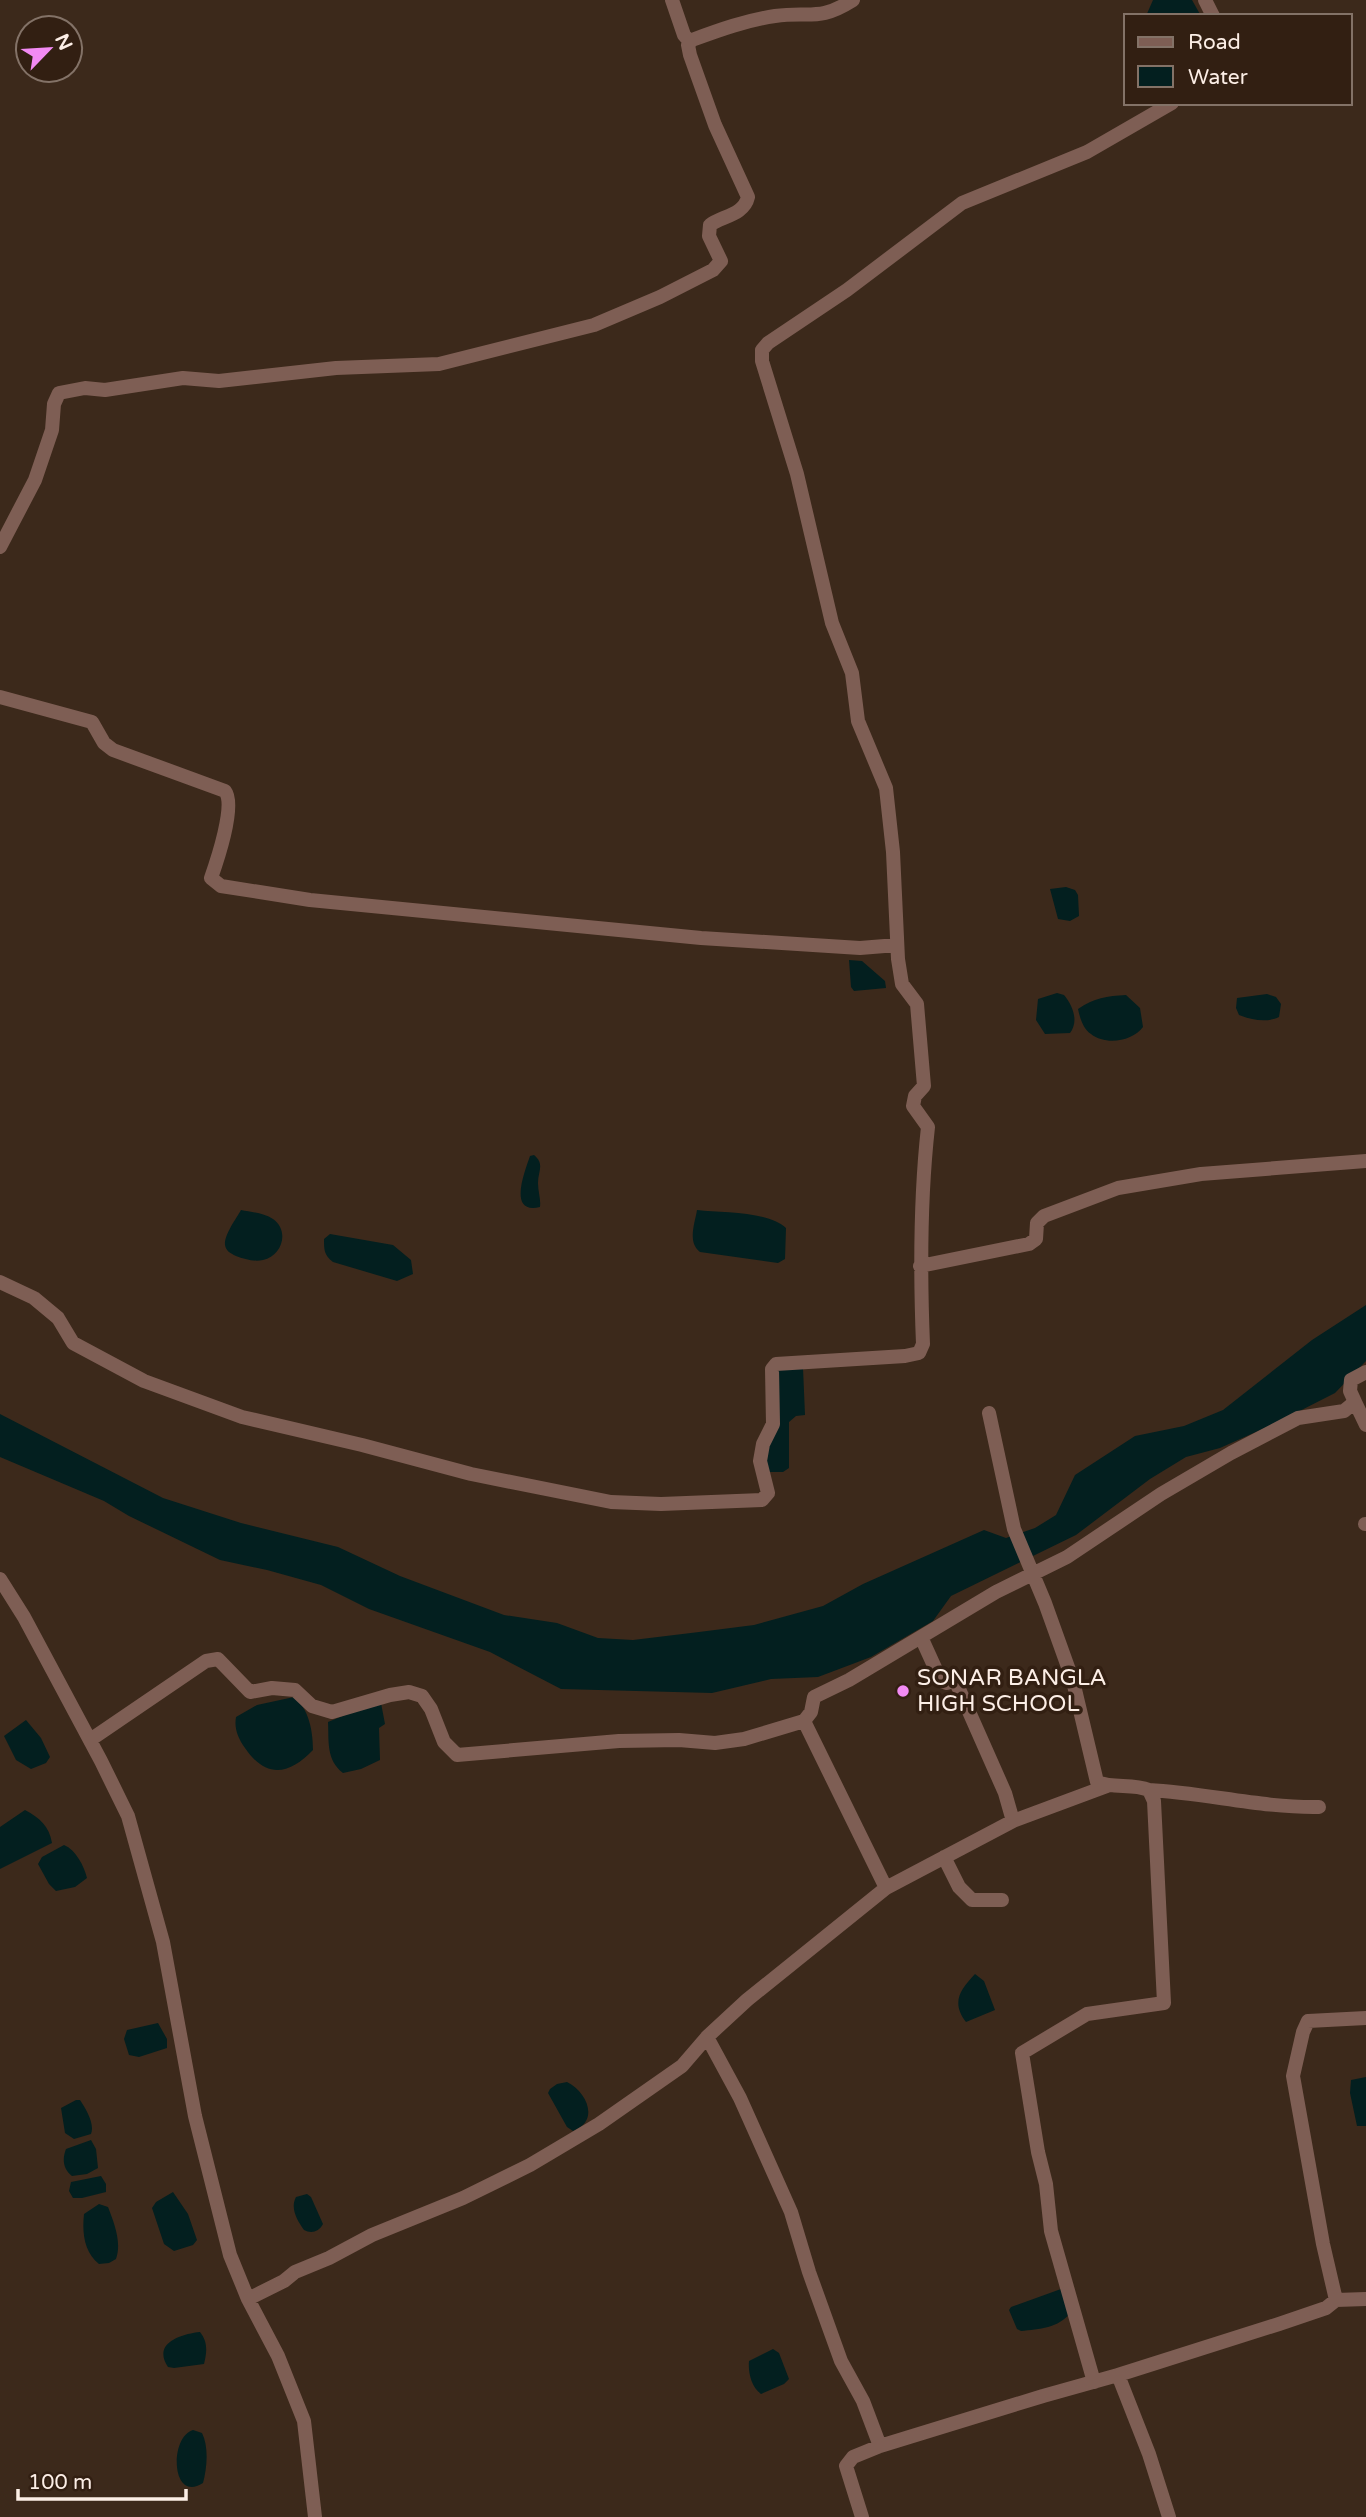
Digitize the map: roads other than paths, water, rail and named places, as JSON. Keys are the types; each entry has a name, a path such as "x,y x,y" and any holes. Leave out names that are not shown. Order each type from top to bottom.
{"street":[{"path":"672,0 684,35 690,42"},
{"path":"690,42 763,18 779,15 819,16 853,0"},
{"path":"0,547 35,480 52,430 54,404 59,393 85,388 105,390 183,378 219,381 336,368 439,364 594,325 660,298 719,265 721,261 708,230 714,222 741,209 746,204 747,197 701,87 688,51 690,42"},
{"path":"0,1282 34,1298 58,1318 73,1343 144,1381 242,1417 471,1474 611,1502 662,1504 762,1500 768,1493 760,1461 763,1444 773,1424 772,1369 776,1364 919,1353 923,1344 920,1266 923,1168 928,1127 913,1105 915,1096 924,1086 925,1073 917,1004 902,984 886,788 858,722 852,673 832,624 797,474 762,361 762,350 962,203 1087,152 1168,105"},
{"path":"0,697 92,722 103,743 113,750 225,791 229,796 228,810 221,848 211,878 216,885 310,900 701,938 860,948 897,944"},
{"path":"920,1266 1029,1244 1036,1239 1037,1223 1044,1216 1118,1188 1201,1174 1366,1161"},
{"path":"1366,1372 1351,1380 1350,1391 1366,1425"},
{"path":"90,1740 206,1661 218,1659 250,1692 272,1688 295,1690 312,1706 332,1712 390,1695 410,1692 422,1696 431,1709 444,1742 457,1755 619,1741 715,1742 744,1739 804,1721 811,1712 814,1697 849,1680 1031,1570 1067,1558 1161,1494 1230,1453 1298,1418 1344,1411 1355,1402"},
{"path":"989,1413 1014,1529 1073,1681 1097,1782 1107,1786 1189,1792 1285,1808 1319,1807"},
{"path":"0,1579 24,1617 128,1816 163,1942 195,2116 230,2255 247,2299 278,2357 304,2421 316,2517"},
{"path":"921,1637 941,1681 947,1684 955,1680 1005,1793 1013,1821"},
{"path":"804,1721 886,1888"},
{"path":"247,2299 284,2281 295,2272 329,2258 372,2235 463,2198 530,2165 599,2124 682,2066 707,2037 747,2000 886,1888 1013,1821 1107,1786"},
{"path":"1094,2382 1051,2231 1046,2184 1038,2152 1022,2053 1087,2014 1164,2003 1154,1801 1149,1790"},
{"path":"944,1857 959,1887 972,1900 1002,1900"},
{"path":"1336,2300 1318,2220 1293,2076 1308,2021 1366,2018"},
{"path":"707,2037 740,2098 786,2201 841,2361 863,2401 880,2445"},
{"path":"862,2517 846,2466 853,2457 880,2445 1279,2325 1326,2308 1336,2300 1366,2299"},
{"path":"1118,2375 1149,2454 1169,2517"}],"water":[{"path":"1153,0 1192,0 1200,14 1147,14"},
{"path":"1066,887 1075,890 1078,895 1079,916 1070,921 1058,919 1050,889"},
{"path":"849,960 862,961 885,981 886,988 854,991 851,987"},
{"path":"1057,993 1064,995 1070,1004 1074,1014 1073,1028 1070,1033 1045,1034 1036,1020 1038,999"},
{"path":"1267,994 1276,997 1281,1004 1279,1017 1259,1020 1239,1015 1236,1008 1237,998"},
{"path":"1126,995 1140,1008 1143,1027 1139,1032 1126,1039 1111,1041 1097,1038 1088,1032 1078,1009 1101,998"},
{"path":"534,1155 540,1165 540,1207 530,1208 524,1205 521,1190 530,1156"},
{"path":"241,1210 266,1215 278,1224 281,1242 270,1258 249,1260 226,1249 226,1237"},
{"path":"697,1210 757,1216 778,1222 786,1228 785,1259 778,1263 700,1252 693,1238"},
{"path":"330,1234 393,1245 411,1260 413,1274 397,1281 333,1262 326,1255 324,1246 324,1239"},
{"path":"1366,1305 1366,1361 1335,1393 1220,1448 1186,1457 1150,1479 1076,1535 951,1596 933,1621 871,1657 818,1677 771,1679 712,1693 561,1689 490,1652 369,1609 321,1585 220,1560 104,1501 0,1457 0,1414 163,1498 241,1523 338,1547 400,1576 504,1615 557,1623 598,1638 633,1640 754,1625 823,1606 863,1584 984,1530 1006,1538 1035,1528 1056,1515 1075,1475 1135,1436 1184,1426 1223,1410 1312,1340"},
{"path":"803,1368 805,1415 796,1416 789,1422 789,1468 783,1472 769,1472 765,1463 778,1369"},
{"path":"294,1697 309,1721 313,1750 286,1769 269,1769 253,1758 243,1744 236,1729 236,1717 257,1705"},
{"path":"381,1703 385,1724 379,1728 380,1760 361,1769 343,1773 331,1756 328,1722"},
{"path":"26,1720 41,1738 50,1757 46,1763 31,1769 16,1760 4,1736"},
{"path":"25,1810 43,1823 52,1843 0,1869 0,1827"},
{"path":"64,1845 79,1859 87,1878 75,1887 56,1891 38,1864 42,1857"},
{"path":"975,1974 984,1981 995,2010 966,2022 959,2008 959,1996"},
{"path":"158,2023 167,2039 167,2048 139,2057 129,2055 124,2039 127,2030"},
{"path":"1366,2077 1366,2126 1357,2126 1350,2093 1351,2080"},
{"path":"567,2082 580,2092 588,2106 586,2121 573,2131 567,2127 548,2093 557,2084"},
{"path":"80,2100 87,2112 92,2130 91,2134 74,2139 65,2133 61,2108"},
{"path":"91,2140 96,2149 98,2168 87,2174 72,2176 64,2164 66,2149"},
{"path":"101,2176 106,2184 106,2192 73,2198 69,2191 71,2182"},
{"path":"173,2192 188,2214 197,2240 193,2245 174,2251 164,2244 152,2208 156,2202"},
{"path":"307,2194 311,2197 323,2224 312,2232 304,2230 294,2210 296,2197"},
{"path":"99,2204 108,2207 116,2233 118,2253 116,2259 99,2264 87,2248 83,2228 84,2214"},
{"path":"1061,2289 1070,2313 1065,2318 1042,2328 1021,2331 1017,2329 1009,2310 1011,2307"},
{"path":"200,2332 206,2347 204,2364 168,2367 164,2359 166,2346 177,2338"},
{"path":"773,2349 779,2353 789,2379 761,2394 751,2379 749,2361"},
{"path":"193,2430 202,2433 207,2458 203,2483 192,2487 185,2485 179,2477 177,2455 185,2435"}],"place":[{"name":"SONAR BANGLA HIGH SCHOOL","path":"903,1691"}]}
